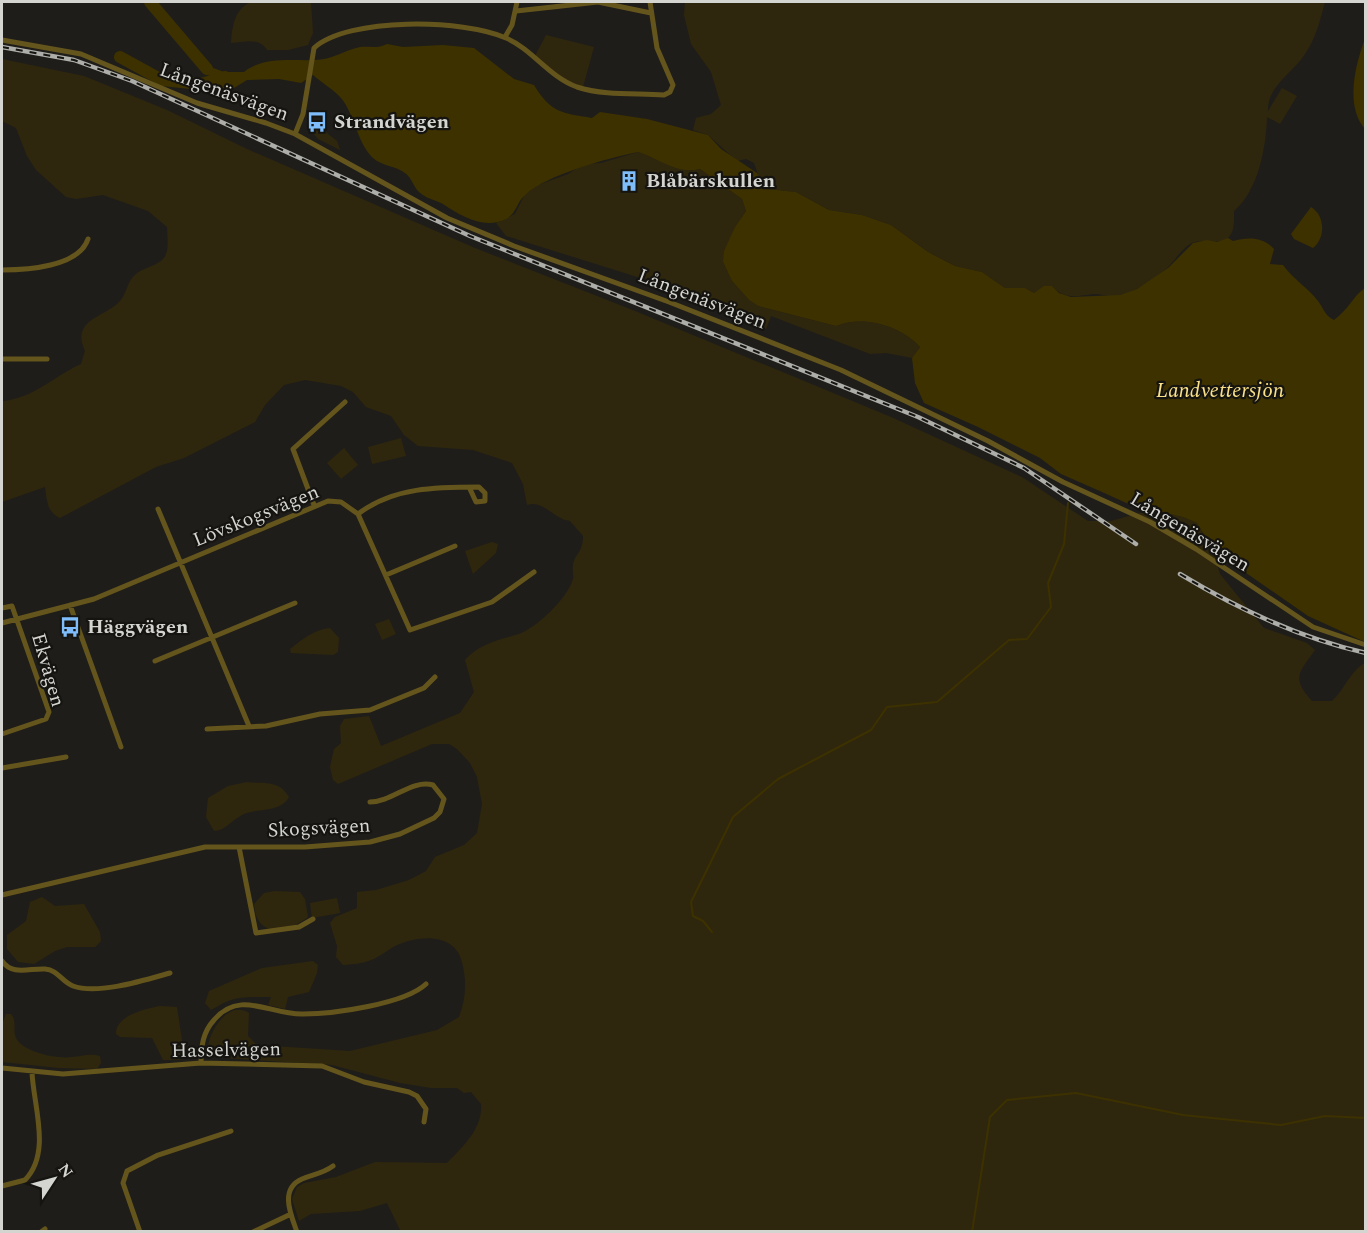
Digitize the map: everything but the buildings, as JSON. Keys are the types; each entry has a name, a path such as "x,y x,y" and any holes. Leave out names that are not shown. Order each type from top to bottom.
{"street":[{"path":"505,38 516,11 517,2"},
{"path":"516,11 598,2 651,13"},
{"path":"295,134 301,121 314,48 336,34 374,26 444,25 481,30 505,38 554,74 575,86 602,92 664,95 670,92 673,85 657,48 650,2"},
{"name":"Långenäsvägen","path":"2,40 81,54 197,103 295,134 404,197 447,218 514,246 715,320 874,384 1063,482 1150,522 1196,549 1313,627 1365,645"},
{"path":"2,270 36,270 45,267 74,256 84,248 88,239"},
{"path":"2,359 47,359"},
{"path":"315,505 292,449 345,402"},
{"path":"470,489 429,486 382,500 358,514 410,630 492,602 534,572"},
{"name":"Lövskogsvägen","path":"2,623 94,598 182,563 315,505 336,501 350,506 358,514"},
{"name":"Lövskogsvägen","path":"158,509 182,563"},
{"path":"386,576 455,546"},
{"path":"182,563 249,726"},
{"path":"155,661 295,603"},
{"path":"70,605 121,747"},
{"path":"2,608 12,606 17,618"},
{"name":"Ekvägen","path":"2,734 46,719 48,715 17,618"},
{"path":"207,729 266,726 320,714 370,710 424,688 435,677"},
{"path":"2,768 66,757"},
{"name":"Skogsvägen","path":"2,895 196,848 305,847 370,842 400,834 434,818 440,812 444,799 433,785 422,784 381,802 370,802"},
{"path":"239,847 256,933 299,927 314,919"},
{"path":"2,961 15,970 50,970 67,983 79,987 106,987 170,974"},
{"path":"201,1063 205,1032 217,1016 233,1005 250,1004 303,1014 403,999 426,984"},
{"name":"Hasselvägen","path":"2,1068 63,1074 201,1063 322,1066 364,1082 410,1092 417,1096 426,1109 424,1122"},
{"path":"2,1186 25,1180 36,1161 38,1121 32,1072"},
{"path":"140,1232 123,1183 125,1173 158,1155 231,1131"},
{"path":"297,1232 288,1196 294,1184 302,1179 322,1174 333,1166"},
{"path":"253,1232 291,1214"}],"shaded area":[{"path":"252,2 311,2 313,33 308,45 288,50 267,50 256,42 231,43 238,13"},
{"path":"685,2 1325,2 1309,48 1272,94 1268,111 1282,88 1297,96 1280,124 1267,117 1265,142 1255,181 1234,211 1234,226 1228,238 1220,241 1192,243 1158,276 1128,293 1113,296 1094,294 1077,296 1062,293 1052,286 1034,293 1025,288 1005,288 982,272 955,266 928,252 891,225 862,215 829,210 796,192 768,189 761,183 754,163 746,159 737,161 708,135 693,130 696,118 711,114 721,105 711,72 691,44 684,15"},
{"path":"546,35 594,47 583,87 563,79 535,56"},
{"path":"2,59 84,76 167,110 247,149 475,248 635,311 891,417 1022,477 1088,521 1111,521 1150,510 1183,517 1197,523 1206,543 1213,550 1220,574 1264,628 1307,643 1315,650 1302,669 1299,680 1312,701 1332,701 1355,671 1365,663 1365,1231 401,1232 387,1203 360,1211 311,1214 299,1221 292,1199 297,1187 304,1183 336,1177 375,1162 447,1163 471,1136 479,1121 481,1104 471,1092 464,1093 457,1088 431,1088 400,1083 332,1065 223,1058 208,1048 212,1033 221,1019 234,1010 242,1010 249,1013 248,1036 257,1045 350,1051 437,1030 459,1017 464,997 465,976 458,952 452,945 444,941 424,938 404,942 368,961 343,965 336,957 337,946 330,923 335,917 357,908 357,892 376,890 409,880 426,871 435,857 464,845 477,833 482,804 477,777 470,763 457,749 449,744 432,744 338,784 333,780 330,767 334,749 341,743 340,726 344,719 369,716 381,746 460,713 474,692 465,660 483,646 526,631 558,603 570,587 574,561 582,546 583,536 570,521 538,505 527,505 523,484 512,463 473,450 418,446 404,435 391,416 366,407 353,392 341,386 305,380 284,385 265,405 255,422 184,458 156,467 60,518 50,509 45,487 2,502 2,401 34,392 81,364 85,351 82,332 86,325 120,301 136,274 161,261 166,254 168,244 167,227 148,211 103,195 76,199 66,197 36,170 27,156 16,128 2,121"},
{"path":"317,125 337,141 340,150 318,139 312,132"},
{"path":"638,152 675,168 700,169 742,199 746,211 735,227 723,262 732,281 749,300 758,306 836,326 858,322 881,324 902,333 920,347 912,358 886,353 870,354 771,316 766,329 647,280 506,236 496,223 515,214 525,194 538,185 568,174 584,164 601,163"},
{"path":"401,438 406,456 372,464 368,447"},
{"path":"344,448 358,465 341,479 327,463"},
{"path":"492,542 498,544 496,553 473,574 465,551"},
{"path":"389,619 396,634 382,640 375,624"},
{"path":"330,628 339,638 338,652 333,655 291,653 290,649 308,636"},
{"path":"247,782 276,785 289,797 280,806 244,814 222,829 214,831 206,817 208,798 228,786"},
{"path":"300,892 305,899 308,917 283,929 274,930 260,923 254,904 264,893"},
{"path":"42,897 55,906 84,904 100,932 101,941 95,947 67,947 55,951 34,964 18,962 7,949 7,935 26,921 30,902"},
{"path":"337,898 340,913 312,918 310,903"},
{"path":"313,961 318,965 317,973 309,992 288,997 285,1009 268,1005 271,997 240,998 211,1010 205,1003 209,991 262,968"},
{"path":"160,1006 177,1007 183,1047 179,1060 163,1060 152,1038 120,1037 116,1034 121,1022 132,1014"},
{"path":"6,1014 11,1014 13,1017 16,1038 29,1049 59,1057 96,1055 100,1056 101,1063 97,1069 2,1062 2,1024"}],"water":[{"path":"1365,39 1366,129 1359,120 1354,97 1355,73"},
{"name":"Landvettersjön","path":"387,44 403,47 443,45 474,48 514,79 534,85 546,101 565,113 592,118 600,112 647,119 708,135 721,149 757,173 768,189 796,192 829,210 862,215 891,225 928,252 955,266 982,272 1005,288 1025,288 1034,293 1044,286 1052,286 1059,293 1071,297 1120,295 1137,289 1168,268 1193,243 1207,240 1217,242 1228,238 1233,241 1255,239 1270,245 1274,249 1270,264 1283,265 1334,320 1365,288 1365,642 1308,616 1213,550 1197,523 1183,517 1133,506 1061,474 1040,458 924,403 915,383 912,358 920,347 902,333 881,324 869,322 836,326 758,306 749,300 732,281 723,262 724,251 735,227 746,211 742,199 700,169 675,168 638,152 625,155 562,174 525,195 506,219 498,222 481,222 465,217 424,196 405,173 373,158 363,145 350,112 341,98 313,75 301,83 279,79 247,80 234,88 212,90 207,69 208,66 224,72 244,72 269,61 321,60 360,47 377,47"},
{"path":"1311,207 1319,215 1322,227 1320,238 1313,248 1294,239 1291,234"}],"waterway":[{"path":"150,2 207,69"},
{"path":"120,57 162,80 201,84 225,77"},
{"path":"712,932 703,921 693,916 691,902 733,817 778,779 871,730 887,707 937,702 1009,640 1027,639 1051,607 1048,583 1064,544 1068,503"},
{"path":"972,1232 990,1117 1007,1100 1076,1093 1183,1115 1281,1125 1325,1116 1366,1118"}],"railway":[{"path":"2,47 74,60 132,81 470,236 918,417 1024,468 1136,544"},
{"path":"1180,574 1224,599 1293,631 1366,653"}],"place":[{"name":"Strandvägen","path":"317,122"},
{"name":"Blåbärskullen","path":"629,181"},
{"name":"Häggvägen","path":"70,627"}]}
